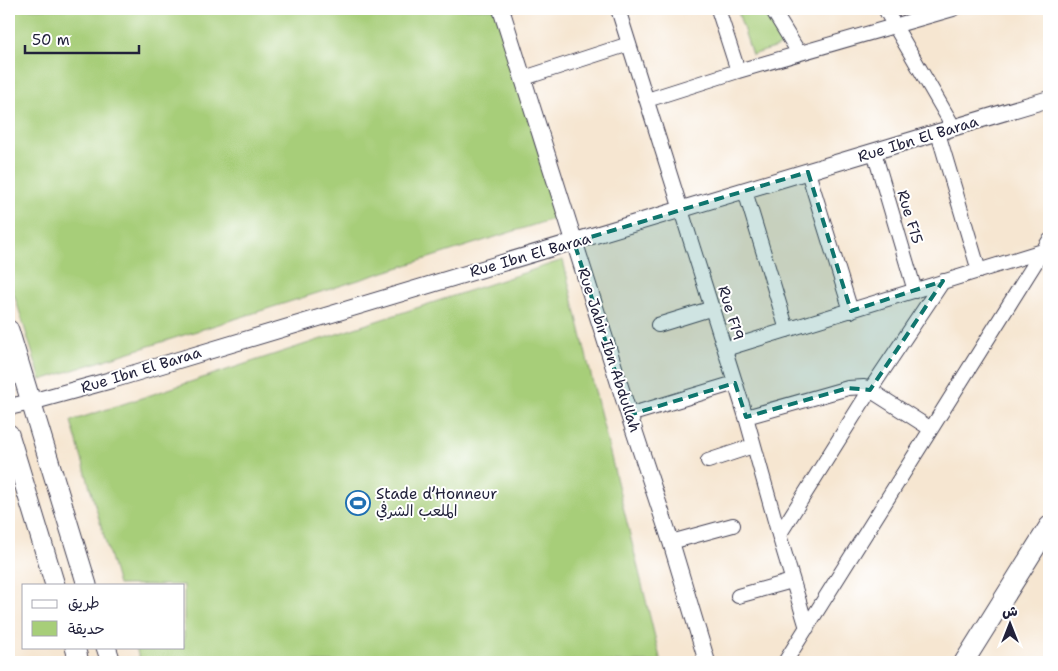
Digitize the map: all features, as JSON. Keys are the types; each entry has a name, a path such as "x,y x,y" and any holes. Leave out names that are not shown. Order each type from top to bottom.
{"main road":[{"path":"9,330 87,584"},
{"path":"9,434 55,584"},
{"path":"968,661 1049,526"},
{"path":"75,648 79,662"},
{"path":"106,648 111,662"}],"street":[{"name":"Rue Jabir Ibn Abdullah","path":"502,9 574,242 671,542 707,662"},
{"name":"Rue F19","path":"618,9 713,308 746,417 778,535 807,628"},
{"path":"718,9 738,71"},
{"path":"772,9 799,53"},
{"path":"885,9 954,128"},
{"path":"647,100 738,71 953,9"},
{"path":"524,78 629,44"},
{"name":"Rue Ibn El Baraa","path":"9,407 574,242 1049,99"},
{"path":"938,133 979,271"},
{"name":"Rue F15","path":"874,152 915,291"},
{"path":"808,172 851,310"},
{"path":"745,191 787,330"},
{"path":"725,349 979,271 1046,246"},
{"path":"785,662 1046,246"},
{"path":"778,535 870,390 943,281"},
{"path":"658,325 713,308"},
{"path":"629,415 735,383"},
{"path":"746,417 848,388 864,387 931,428"},
{"path":"708,461 753,446"},
{"path":"671,542 733,525"},
{"path":"738,596 792,581"}],"highlighted area":[{"path":"808,172 851,311 943,281 870,390 848,388 746,417 735,383 629,415 574,242"}],"green space":[{"path":"9,9 495,9 559,217 41,380 9,278"},
{"path":"737,9 765,9 786,44 752,55"},
{"name":"Stade d’Honneur الملعب الشرفي","path":"563,260 661,662 140,662 136,648 185,648 185,584 118,584 71,421"}],"place":[{"name":"Stade d’Honneur الملعب الشرفي","path":"358,503"}]}
